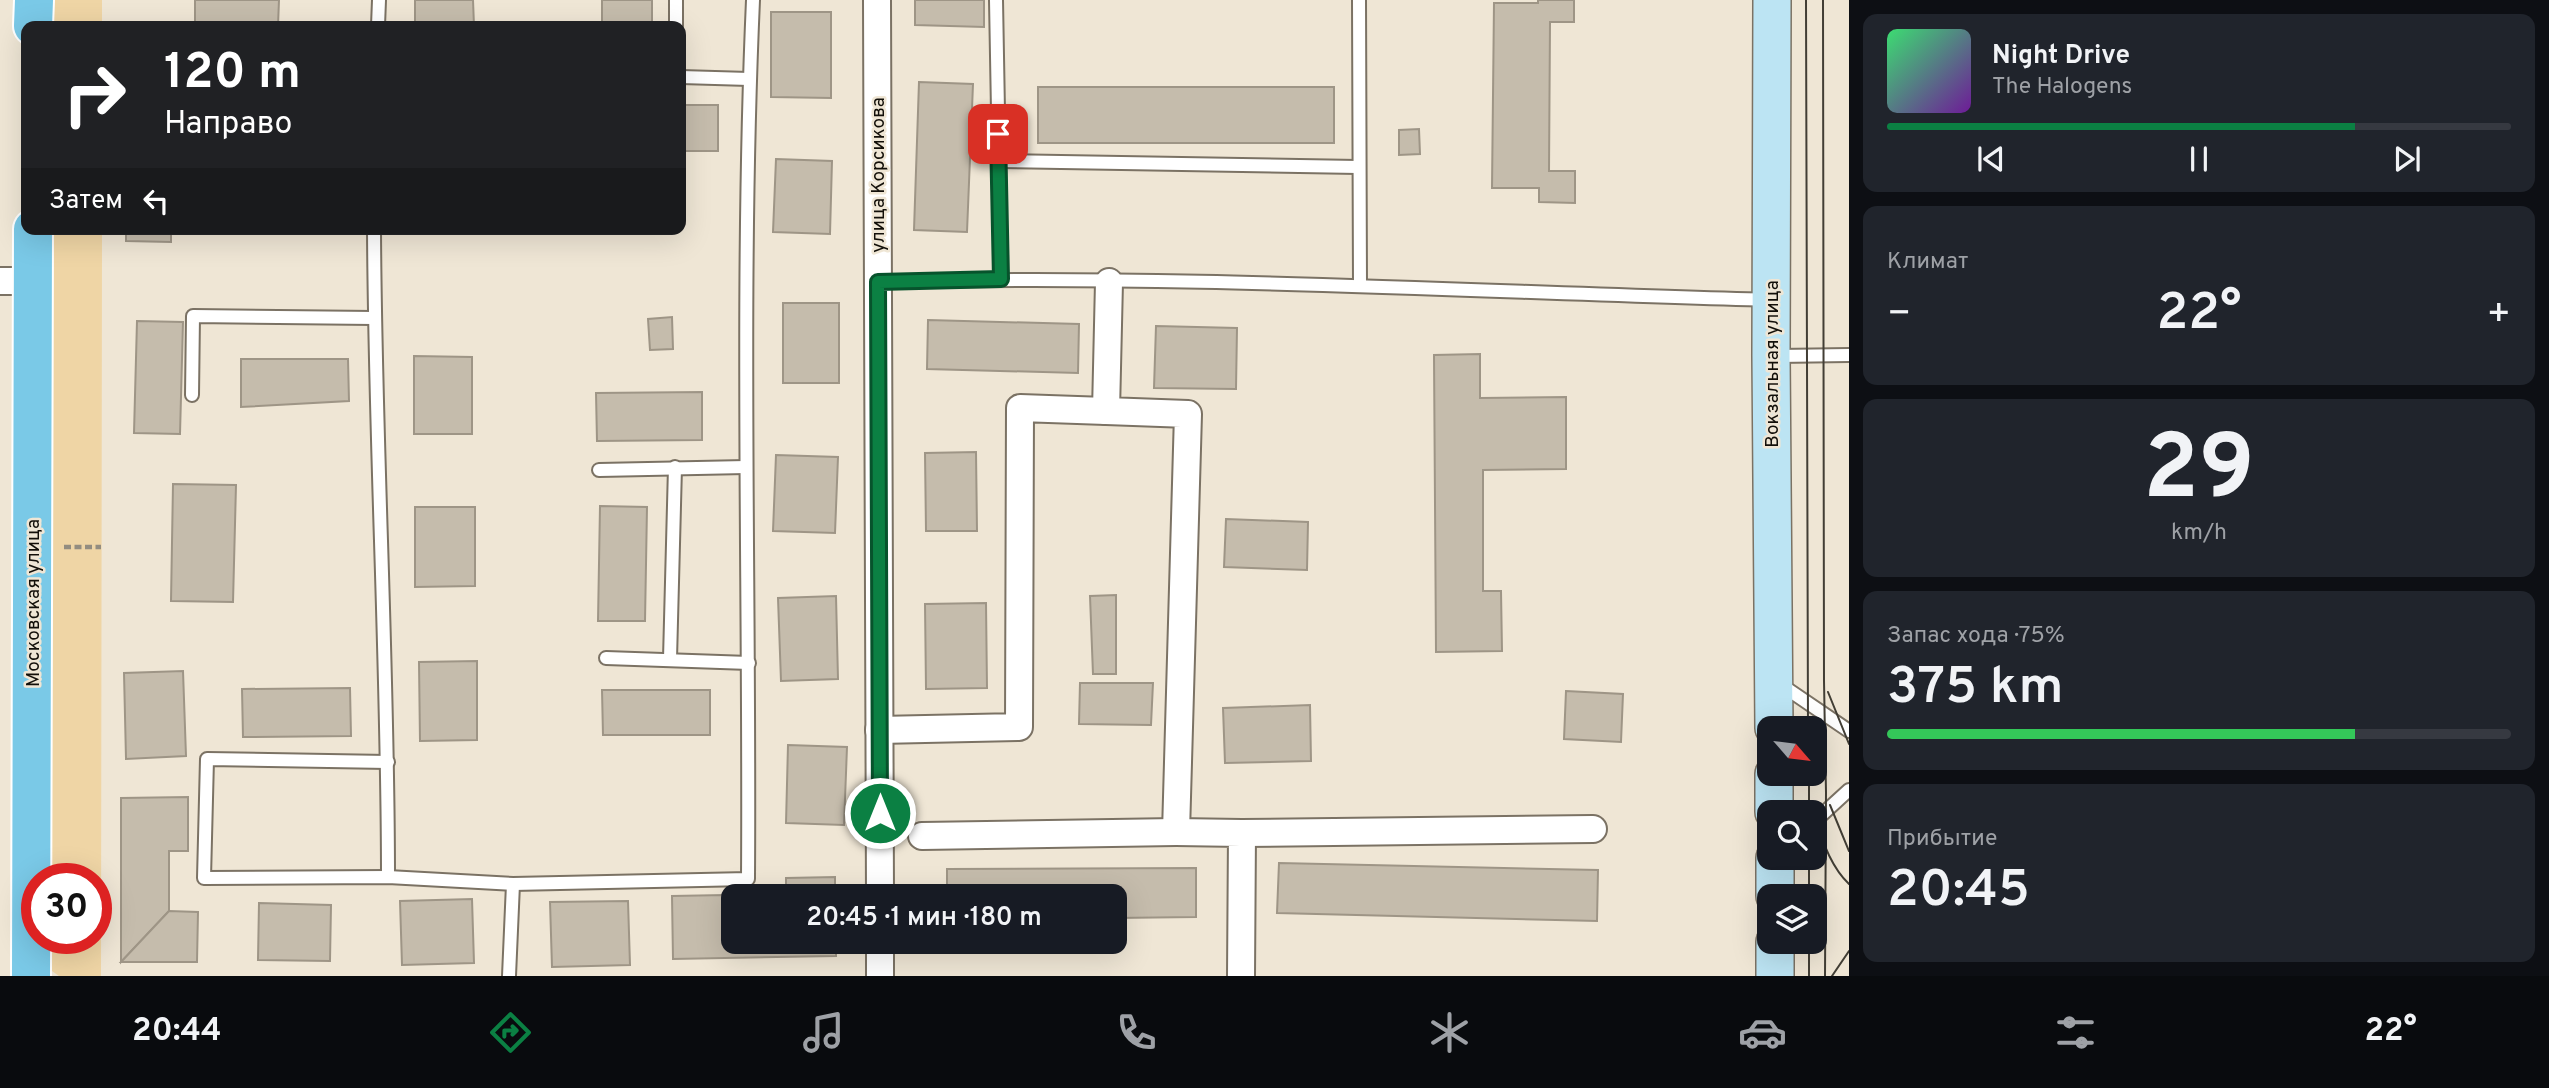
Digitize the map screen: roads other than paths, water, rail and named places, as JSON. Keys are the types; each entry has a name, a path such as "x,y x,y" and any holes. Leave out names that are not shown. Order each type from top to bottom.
{"main road":[{"path":"33,21 34,0"},
{"name":"Вокзальная улица","path":"1772,0 1773,716"},
{"name":"Московская улица","path":"31,235 16,281 31,976"},
{"path":"1775,954 1775,976"}],"street":[{"name":"улица Корсикова","path":"877,0 880,884"},
{"path":"1106,411 1109,282"},
{"path":"879,730 1019,727 1020,408 1188,414 1176,832"},
{"path":"922,836 1593,829"},
{"path":"1241,976 1242,833"},
{"path":"880,954 880,976"}],"lane":[{"path":"378,21 379,0"},
{"path":"676,0 676,21"},
{"path":"388,762 207,759 204,878 388,877 513,884 748,880 746,467 752,0"},
{"path":"996,0 1001,279"},
{"path":"1359,0 1360,286"},
{"path":"686,77 749,79"},
{"path":"998,161 1358,167"},
{"path":"374,235 374,318 388,762 388,877"},
{"path":"878,282 1001,279 1360,286 1771,300"},
{"path":"191,395 193,316 374,318"},
{"path":"1771,356 1849,355"},
{"path":"670,659 675,467"},
{"path":"598,470 746,467"},
{"path":"606,658 749,663"},
{"path":"1773,680 1849,731"},
{"path":"1827,810 1849,790"},
{"path":"509,976 513,884"}],"tram line":[{"path":"1806,0 1808,716"},
{"path":"1823,0 1825,976"},
{"path":"1828,692 1849,744"},
{"path":"1809,786 1809,800"},
{"path":"1830,805 1849,851"},
{"path":"1827,850 1849,884"},
{"path":"1809,870 1809,884"},
{"path":"1832,976 1849,951"},
{"path":"1809,954 1809,976"}]}
